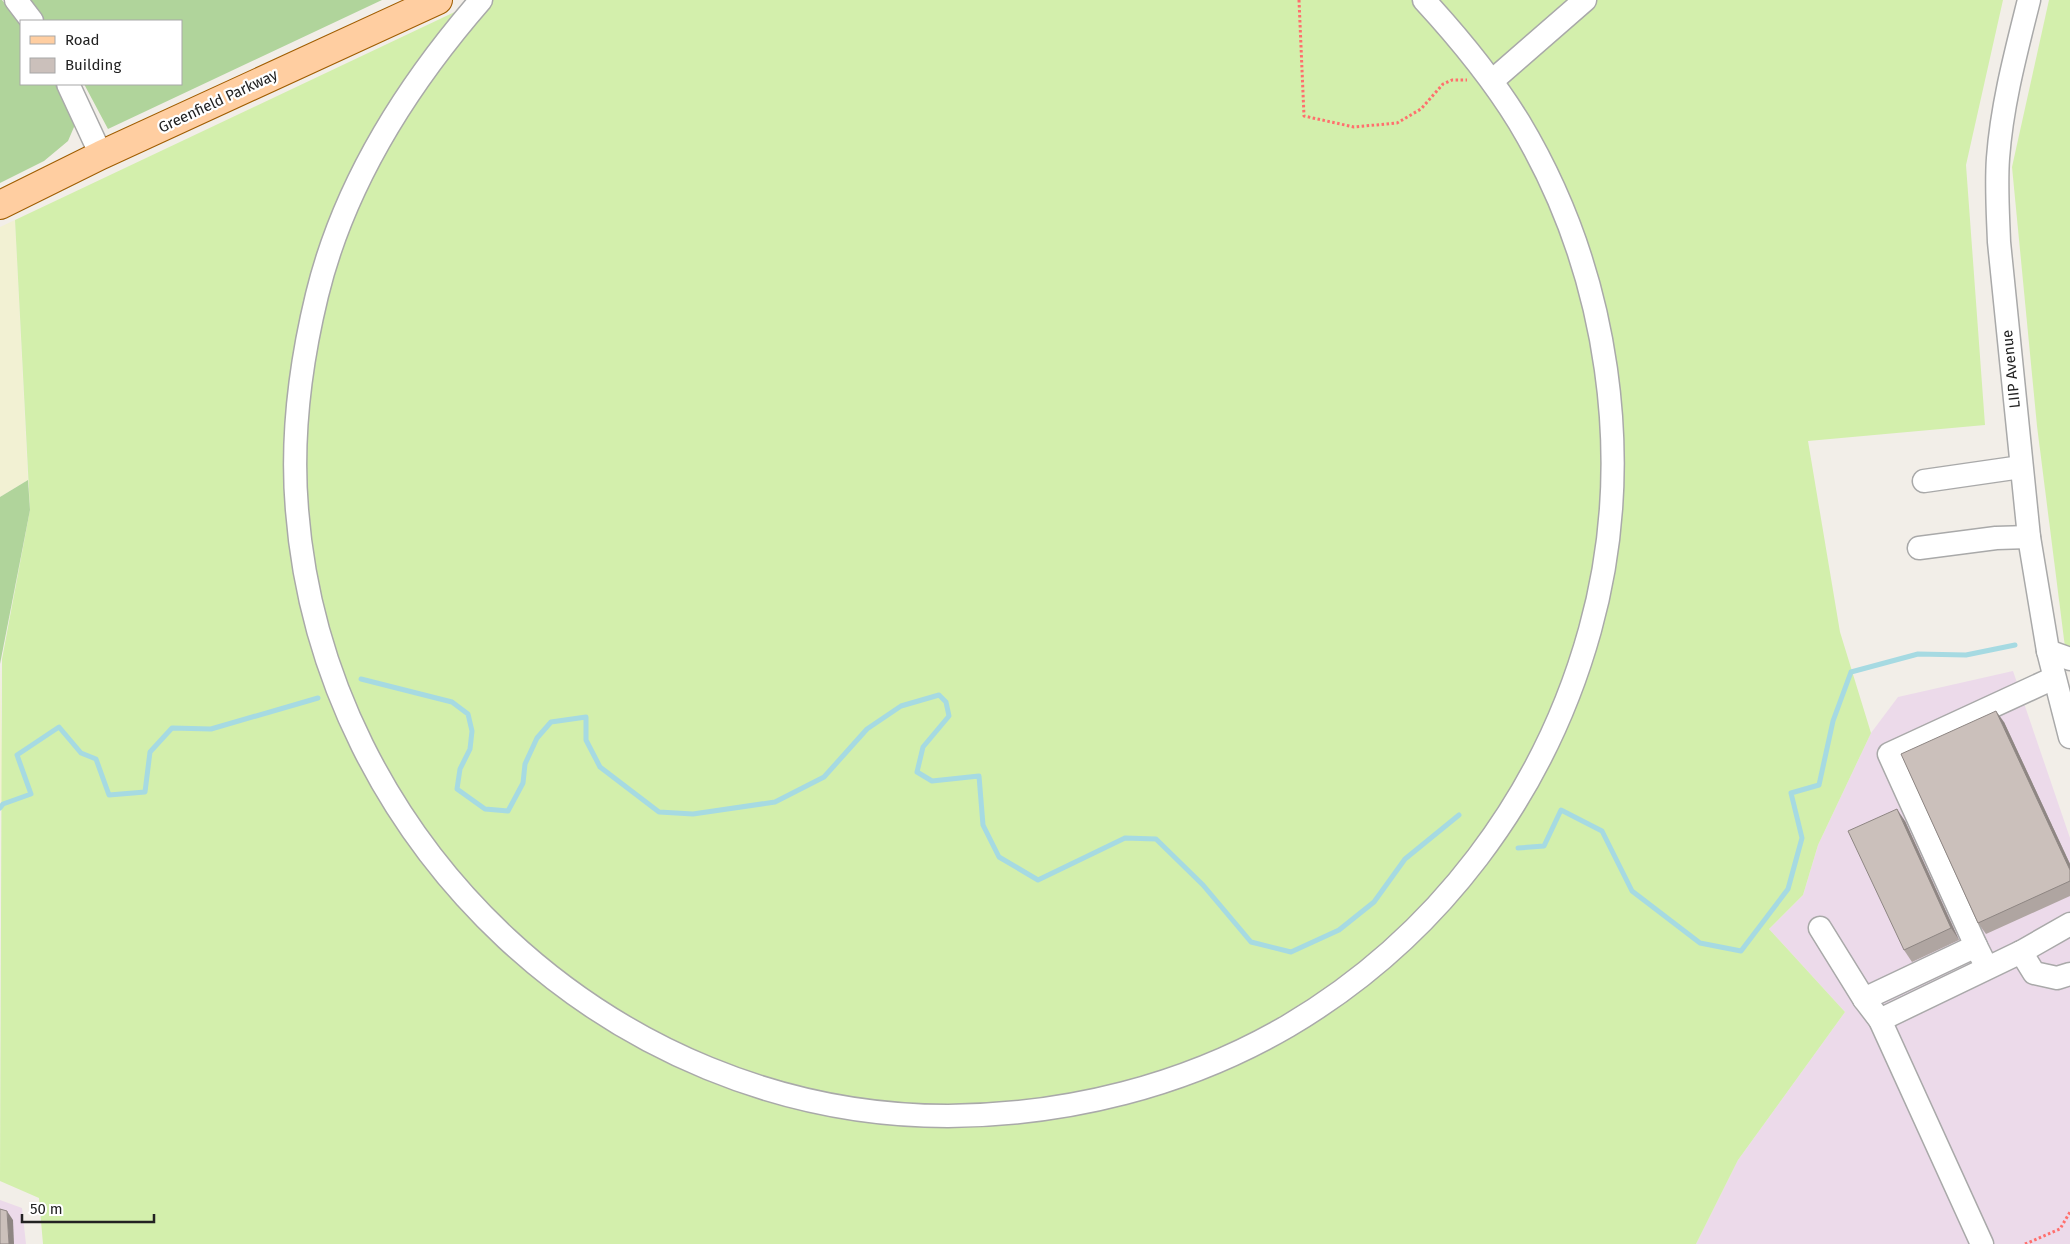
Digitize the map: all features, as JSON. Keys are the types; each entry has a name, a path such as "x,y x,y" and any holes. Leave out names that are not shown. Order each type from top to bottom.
{"main road":[{"name":"Greenfield Parkway","path":"0,205 102,154 438,0"}],"street":[{"path":"16,0 31,20"},
{"path":"481,0 440,48 408,93 380,140 355,188 334,239 318,291 299,399 295,455 297,510 304,565 314,610 332,672 353,724 377,774 406,821 438,867 475,909 512,946 593,1009 681,1057 729,1077 827,1105 876,1112 926,1116 977,1116 1077,1105 1126,1094 1175,1079 1259,1042 1310,1013 1352,984 1391,952 1428,918 1462,880 1520,798 1544,754 1565,708 1582,660 1595,612 1605,562 1611,512 1612,436 1605,361 1595,311 1582,262 1565,214 1544,168 1492,81 1458,37 1424,0"},
{"path":"1492,81 1585,0"},
{"name":"LIIP Avenue","path":"2029,0 2007,96 2000,141 1997,199 2001,261 2029,536 2048,651 2070,737"},
{"path":"68,85 102,154"},
{"path":"1924,480 2021,467"},
{"path":"1919,548 1996,538 2029,536"},
{"path":"2048,651 2070,659"},
{"path":"1987,968 1890,754 2054,678"},
{"path":"1880,1020 2021,952 2070,924"},
{"path":"1820,928 1864,999 1880,1020 1982,1244"},
{"path":"1864,999 1976,946"},
{"path":"2021,952 2034,973 2057,978 2070,974"}],"path":[{"path":"1299,0 1304,116 1354,127 1397,123 1421,110 1435,92 1452,80 1492,81"},
{"path":"2025,1244 2060,1228 2070,1212"}],"shaded area":[{"path":"2013,671 2070,838 2070,1244 1696,1244 1738,1160 1845,1012 1769,929 1803,895 1818,845 1871,733 1898,697"},
{"path":"0,1200 22,1208 26,1244 0,1244"}],"green space":[{"path":"0,0 2,0 20,23 20,85 59,85 77,120 68,141 44,161 0,183"},
{"path":"29,0 382,0 108,129 85,85 182,85 182,20 44,20"},
{"path":"480,0 2003,0 1966,165 1985,425 1808,441 1840,632 1871,733 1818,845 1803,895 1769,929 1845,1012 1738,1160 1696,1244 43,1244 39,1198 0,1181 2,659 30,510 15,220"},
{"path":"2049,0 2070,0 2070,657 2066,655 2037,426 2012,167"},
{"path":"15,220 28,480 0,497 0,227"},
{"path":"28,480 30,510 0,664 0,497"},
{"path":"0,664 3,804 0,808"}],"building":[{"path":"1996,711 2070,870 2070,881 1978,923 1901,754"},
{"path":"1897,809 1951,928 1904,950 1848,831"},
{"path":"0,1209 7,1211 9,1244 0,1244"}],"waterway":[{"path":"1518,848 1544,846 1561,810 1602,831 1632,891 1700,943 1741,951 1788,889 1802,838 1791,793 1819,785 1833,721 1851,672 1918,654 1966,655 2015,645"},
{"path":"361,679 452,702 468,714 472,731 470,749 460,769 457,789 485,809 508,811 523,783 525,764 537,738 551,722 586,717 586,740 600,767 659,812 693,814 775,802 824,777 867,729 901,706 939,695 946,702 949,716 923,747 917,772 932,781 979,776 983,825 999,857 1038,880 1125,838 1156,839 1203,885 1251,942 1291,952 1339,930 1374,902 1405,859 1459,815"},
{"path":"0,808 3,804 31,794 17,755 59,727 81,753 96,759 109,795 145,792 150,752 172,728 211,729 318,698"}]}
